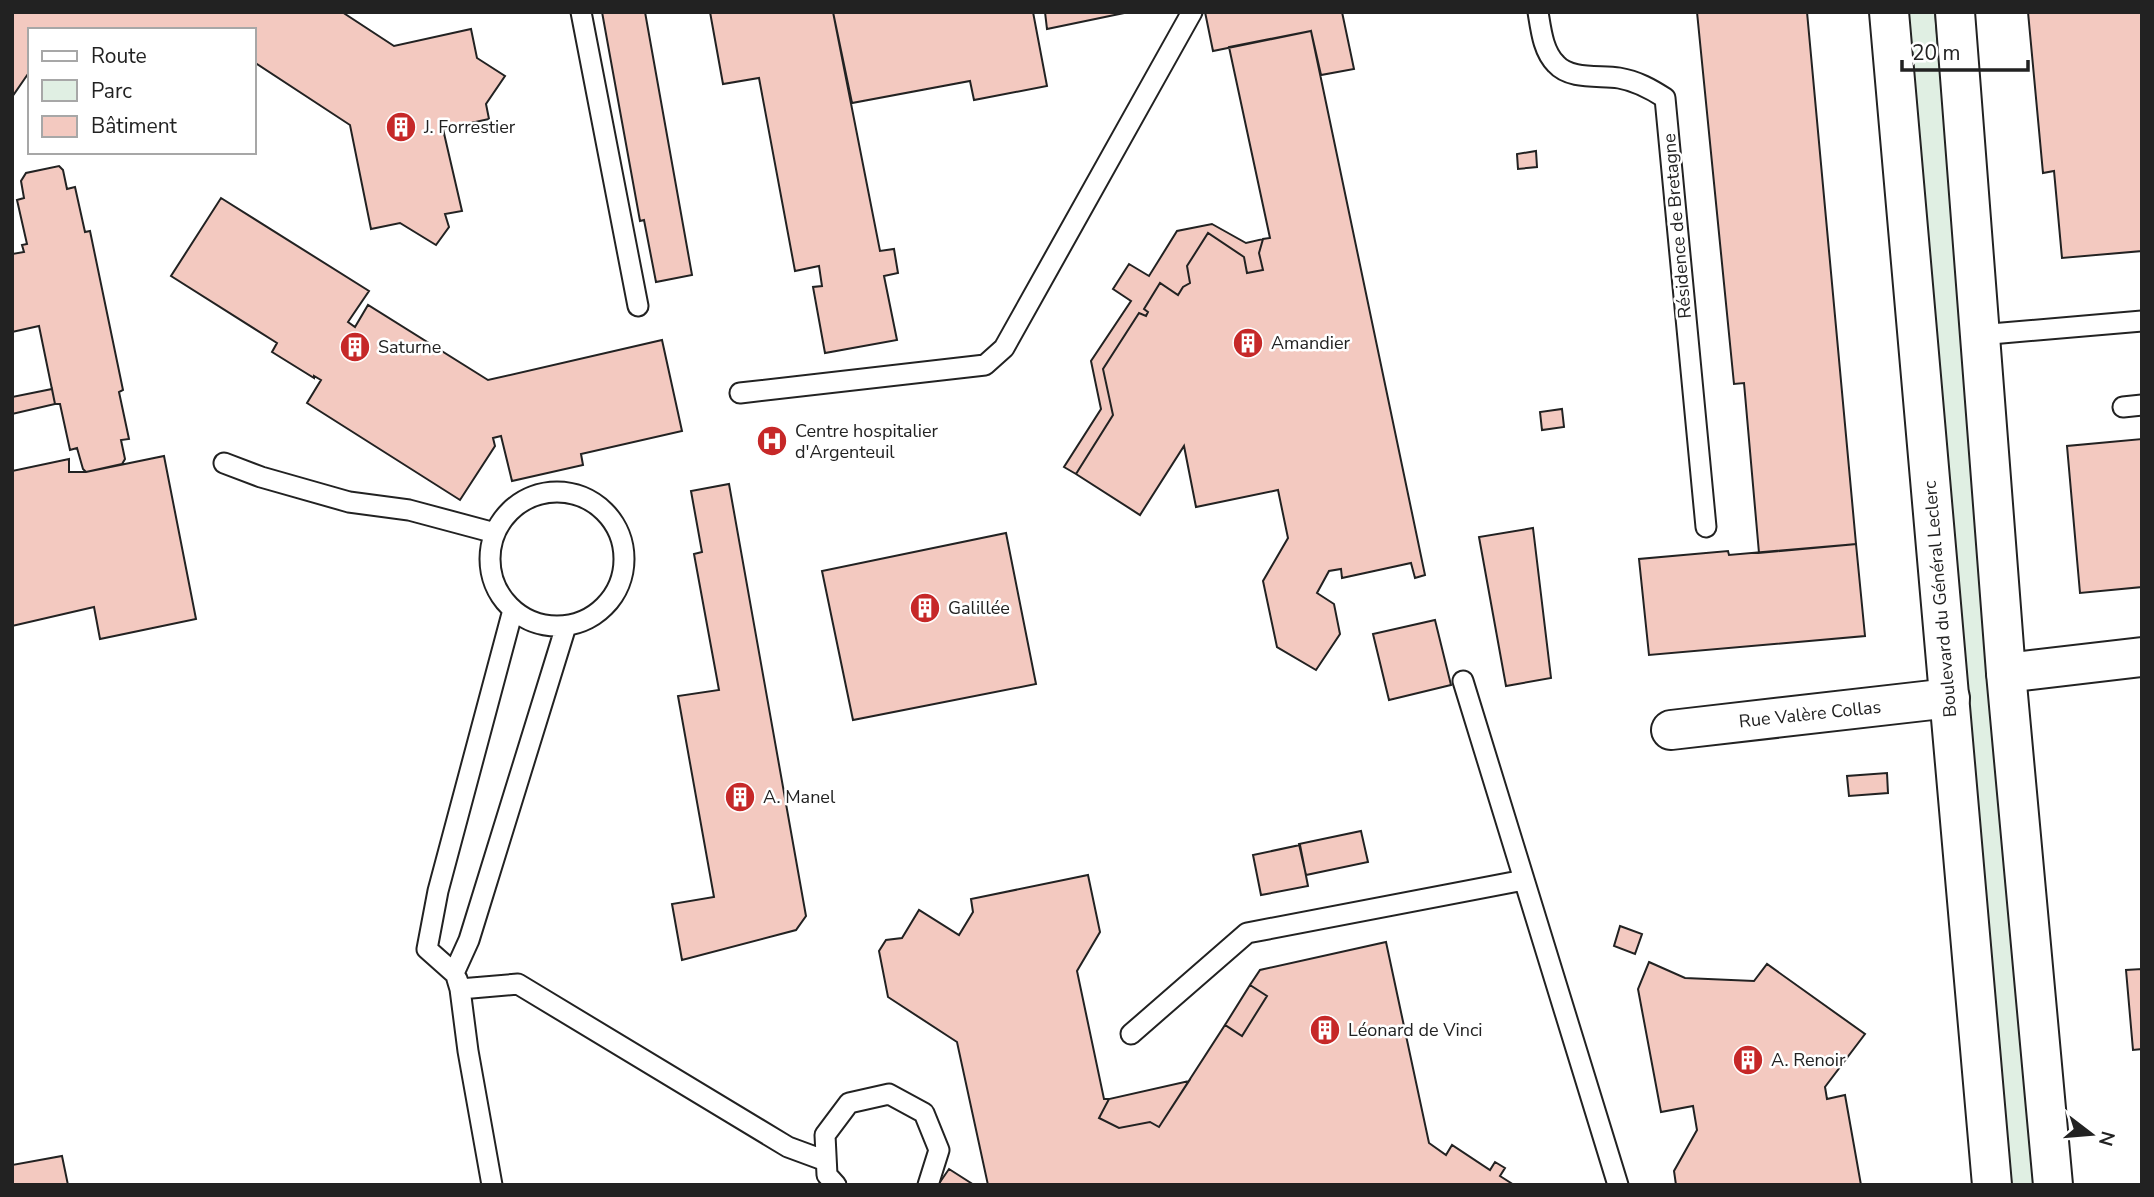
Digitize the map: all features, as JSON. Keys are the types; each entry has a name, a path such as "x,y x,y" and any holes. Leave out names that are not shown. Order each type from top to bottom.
{"street":[{"name":"Boulevard du Général Leclerc","path":"1889,12 1992,1185"},
{"path":"1955,12 2006,673 2053,1185"},
{"path":"2006,673 2142,657"},
{"name":"Rue Valère Collas","path":"1671,730 1950,698"}],"lane":[{"path":"581,12 638,306"},
{"path":"740,393 985,365 1004,348 1192,12"},
{"name":"Résidence de Bretagne","path":"1538,12 1543,42 1556,65 1577,75 1619,78 1647,86 1665,98 1706,527"},
{"path":"1979,335 2142,321"},
{"path":"224,463 261,477 349,502 409,510 495,533"},
{"path":"562,491 590,499 611,517 623,543 624,571 613,597 593,617 566,626 538,624 513,610 496,588 489,561 495,533 510,509 534,495 562,491"},
{"path":"513,610 438,891 427,950 457,981 518,984 788,1147 826,1161"},
{"path":"492,1185 457,981 566,626"},
{"path":"1464,681 1618,1185"},
{"path":"1131,1034 1247,933 1524,880"},
{"path":"836,1185 827,1175 825,1135 849,1103 889,1094 924,1113 939,1150 928,1185"}],"green space":[{"path":"1900,12 1935,12 2039,1185 2005,1185"}],"building":[{"name":"J. Forrestier","path":"12,12 342,12 394,46 471,29 477,58 505,76 486,104 489,119 443,129 462,211 445,214 449,227 436,245 400,223 371,229 350,125 256,63 256,28 28,28 28,74 12,97"},
{"path":"602,12 645,12 692,275 656,282 644,220 640,221"},
{"path":"710,12 833,12 880,251 894,249 898,273 884,276 897,340 825,353 813,287 822,286 819,266 795,271 759,78 723,84"},
{"path":"833,12 1033,12 1047,86 974,100 970,81 852,103"},
{"path":"1045,12 1129,12 1047,29"},
{"path":"1205,12 1342,12 1354,69 1321,75 1311,31 1213,51"},
{"path":"1697,12 1807,12 1856,544 1759,553 1744,383 1734,384"},
{"path":"2028,12 2142,12 2142,251 2062,258 2054,171 2043,173"},
{"name":"Amandier","path":"1311,31 1425,575 1415,578 1411,563 1342,578 1341,569 1329,571 1317,593 1334,604 1340,634 1316,670 1277,647 1263,581 1288,538 1278,490 1196,507 1184,446 1140,515 1076,474 1113,415 1103,369 1139,313 1146,316 1148,312 1144,309 1160,283 1178,295 1183,287 1190,283 1187,266 1208,233 1244,257 1247,273 1263,270 1259,253 1263,239 1270,238 1229,47"},
{"path":"1536,151 1537,167 1518,169 1517,154"},
{"path":"59,166 63,170 67,189 75,187 85,232 90,231 123,390 119,392 129,439 121,440 125,459 122,464 86,472 77,448 70,450 60,404 55,404 39,326 12,332 12,254 24,252 22,245 27,244 17,200 24,198 21,181 26,173"},
{"name":"Saturne","path":"221,198 369,291 348,322 355,327 368,305 488,380 662,340 682,431 581,454 583,465 512,481 501,436 493,438 495,446 460,500 307,403 321,380 272,352 277,343 171,276"},
{"path":"1212,224 1246,243 1263,239 1259,253 1263,270 1247,273 1244,257 1208,233 1187,266 1190,283 1183,287 1178,295 1160,283 1144,309 1148,312 1146,316 1139,313 1103,369 1113,415 1076,474 1064,467 1101,409 1091,361 1131,301 1113,289 1129,264 1149,276 1177,231"},
{"path":"52,389 55,404 12,414 12,397"},
{"path":"1562,409 1564,427 1542,430 1540,412"},
{"path":"2142,439 2142,587 2080,593 2067,446"},
{"path":"164,456 196,619 100,639 94,607 12,626 12,471 69,459 69,472 86,472"},
{"name":"A. Manel","path":"729,484 806,916 796,930 682,960 672,904 714,897 678,696 719,690 694,554 702,552 691,491"},
{"path":"1533,528 1551,678 1506,686 1479,537"},
{"name":"Galillée","path":"1006,533 1036,684 853,720 822,571"},
{"path":"1856,544 1865,636 1649,655 1639,559 1728,551 1729,555"},
{"path":"1435,620 1451,685 1389,700 1373,634"},
{"path":"1887,773 1888,793 1849,796 1847,776"},
{"path":"1361,831 1368,862 1306,875 1299,844"},
{"path":"1300,845 1308,886 1261,895 1253,855"},
{"name":"Léonard de Vinci","path":"1088,875 1100,932 1077,971 1104,1099 1109,1099 1099,1118 1119,1128 1150,1122 1159,1127 1225,1025 1242,1036 1267,996 1250,985 1260,970 1386,942 1429,1143 1446,1155 1452,1145 1490,1170 1495,1162 1505,1168 1500,1176 1514,1185 988,1185 957,1042 888,997 879,951 886,940 902,938 919,910 959,935 973,912 971,899"},
{"path":"1620,926 1642,934 1635,954 1614,946"},
{"name":"A. Renoir","path":"1649,962 1685,978 1754,981 1767,964 1865,1034 1825,1087 1827,1099 1845,1095 1861,1185 1676,1185 1674,1171 1697,1130 1693,1106 1661,1112 1638,989"},
{"path":"2142,969 2142,1049 2133,1050 2126,970"},
{"path":"1250,985 1267,996 1242,1036 1225,1025"},
{"path":"1189,1081 1159,1127 1150,1122 1119,1128 1099,1118 1109,1099"},
{"path":"62,1156 68,1185 12,1185 12,1165"},
{"path":"949,1169 974,1185 938,1185"}],"place":[{"name":"J. Forrestier","path":"401,127"},
{"name":"Amandier","path":"1248,343"},
{"name":"Saturne","path":"355,347"},
{"name":"Centre hospitalier d'Argenteuil","path":"772,441"},
{"name":"Galillée","path":"925,608"},
{"name":"A. Manel","path":"740,797"},
{"name":"Léonard de Vinci","path":"1325,1030"},
{"name":"A. Renoir","path":"1748,1060"}]}
